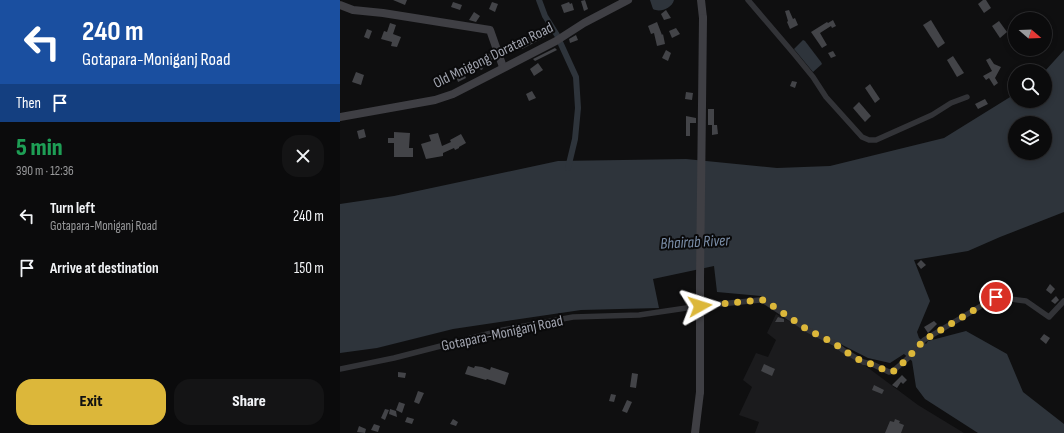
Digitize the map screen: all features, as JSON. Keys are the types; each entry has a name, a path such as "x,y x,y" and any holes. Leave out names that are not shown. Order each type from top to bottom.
{"main road":[{"name":"Old Mnigong Doratan Road","path":"340,117 435,100 458,91 556,41 584,23 628,0"},
{"path":"695,433 700,392 703,18 701,0"},
{"path":"340,5 353,10 382,13 490,30 503,67"}],"street":[{"path":"748,0 804,66 826,97 862,137 869,140 876,140 932,115 967,97"},
{"name":"Gotapara-Moniganj Road","path":"340,369 394,358 503,330 573,317 639,315 700,306 764,300 808,330 834,343 863,362 872,364 889,372 894,371 924,340 996,297 1026,301 1049,317 1064,302"}],"shaded area":[{"path":"776,314 820,338 867,367 918,405 964,433 755,433 759,422 739,415 752,387 743,380 756,353 768,357 776,340 767,333"}],"water":[{"path":"650,0 674,0 671,5 665,9 656,10 653,9"},
{"path":"803,40 822,64 813,72 794,49"},
{"name":"Bhairab River","path":"1064,50 1064,212 968,251 914,260 930,301 917,332 919,338 926,344 928,341 966,331 1007,354 1023,392 1064,424 1064,433 978,433 925,399 916,387 912,361 904,354 890,363 868,358 797,322 761,296 717,292 714,266 653,279 659,308 581,310 453,329 377,348 340,353 340,204 394,196 558,161 686,159 777,168 830,166 944,138 1008,98 1008,108 1052,108 1051,64"}],"building":[{"path":"393,0 407,0 405,5"},
{"path":"585,0 588,9 584,11 581,1"},
{"path":"983,0 986,0 991,8 984,13 978,4"},
{"path":"453,2 462,5 460,10 451,7"},
{"path":"492,2 498,4 495,12 489,9"},
{"path":"569,2 570,4 572,3 574,10 564,13 561,5"},
{"path":"666,10 671,18 664,20 661,14"},
{"path":"789,10 793,19 795,18 798,25 790,29 785,11"},
{"path":"474,12 480,16 476,22 469,20"},
{"path":"833,20 836,26 832,28 831,26 820,33 827,45 822,48 811,32"},
{"path":"931,20 945,43 938,48 923,25"},
{"path":"999,21 1007,32 1000,38 992,26"},
{"path":"657,22 662,35 663,34 665,44 657,46 654,33 651,34 648,26"},
{"path":"390,23 396,25 393,34 401,37 397,47 391,46 392,42 381,39 384,31 387,32"},
{"path":"676,28 680,34 672,38 669,31"},
{"path":"367,29 372,31 369,39 364,37"},
{"path":"552,29 553,33 522,49 519,43 535,33 536,35 542,31 543,33"},
{"path":"576,35 578,40 570,43 569,39"},
{"path":"555,48 557,50 535,61 533,59"},
{"path":"666,50 671,53 668,61 662,58"},
{"path":"833,51 836,56 831,58 828,53"},
{"path":"489,53 494,57 492,61 487,59"},
{"path":"953,56 964,73 957,77 947,60"},
{"path":"990,58 994,64 1001,67 995,78 998,83 994,86 989,78 986,80 983,76 992,71 986,60"},
{"path":"479,61 485,63 482,70 476,68"},
{"path":"538,63 543,70 534,76 530,69"},
{"path":"356,72 364,75 361,85 352,82"},
{"path":"464,73 466,78 458,82 456,76"},
{"path":"792,81 797,82 795,88 790,86"},
{"path":"870,84 880,99 875,103 865,88"},
{"path":"532,91 536,98 529,101 526,94"},
{"path":"686,92 693,93 692,100 685,99"},
{"path":"985,99 988,104 978,109 975,104"},
{"path":"859,102 871,116 865,122 853,108"},
{"path":"708,109 714,109 714,125 708,125"},
{"path":"686,116 696,118 696,123 690,123 690,136 686,136"},
{"path":"712,125 717,125 718,134 712,135"},
{"path":"364,129 366,137 359,139 357,131"},
{"path":"394,132 410,133 409,148 413,148 413,157 394,157 394,143 388,143 388,138 394,138"},
{"path":"438,133 442,146 451,142 450,140 461,134 466,143 455,150 454,148 443,153 443,156 426,159 421,144 431,141 429,135"},
{"path":"921,260 926,265 921,269 917,264"},
{"path":"1050,284 1055,289 1051,294 1046,290"},
{"path":"1056,296 1059,300 1055,304 1051,301"},
{"path":"778,317 784,319 784,322 775,322"},
{"path":"934,321 937,324 928,333 924,327"},
{"path":"1044,334 1050,338 1046,344 1040,339"},
{"path":"764,364 775,369 772,376 761,371"},
{"path":"468,366 474,368 475,366 482,367 490,370 491,367 509,373 505,385 465,374"},
{"path":"398,372 406,373 405,378 398,377"},
{"path":"632,373 638,374 636,388 630,387"},
{"path":"902,375 907,380 903,384 901,382 897,388 892,385"},
{"path":"874,385 884,390 882,394 872,390"},
{"path":"418,391 424,393 419,404 414,402"},
{"path":"611,394 616,395 614,402 609,401"},
{"path":"627,400 632,402 627,413 622,411"},
{"path":"399,402 405,404 402,413 396,410"},
{"path":"385,409 389,410 385,420 381,418"},
{"path":"390,409 396,411 397,417 389,414"},
{"path":"407,417 414,419 412,424 405,422"},
{"path":"453,419 458,422 456,426 450,424"},
{"path":"895,419 904,425 901,433 885,433 890,421 894,422"},
{"path":"374,424 380,426 378,432 371,430"},
{"path":"359,426 366,429 365,433 357,432"}],"waterway":[{"path":"539,0 545,16 557,35"},
{"path":"560,42 576,77 578,108 575,139 568,168"}],"route":[{"path":"700,306 764,300 808,330 834,343 863,362 872,364 889,372 894,371 924,340 996,297"}]}
